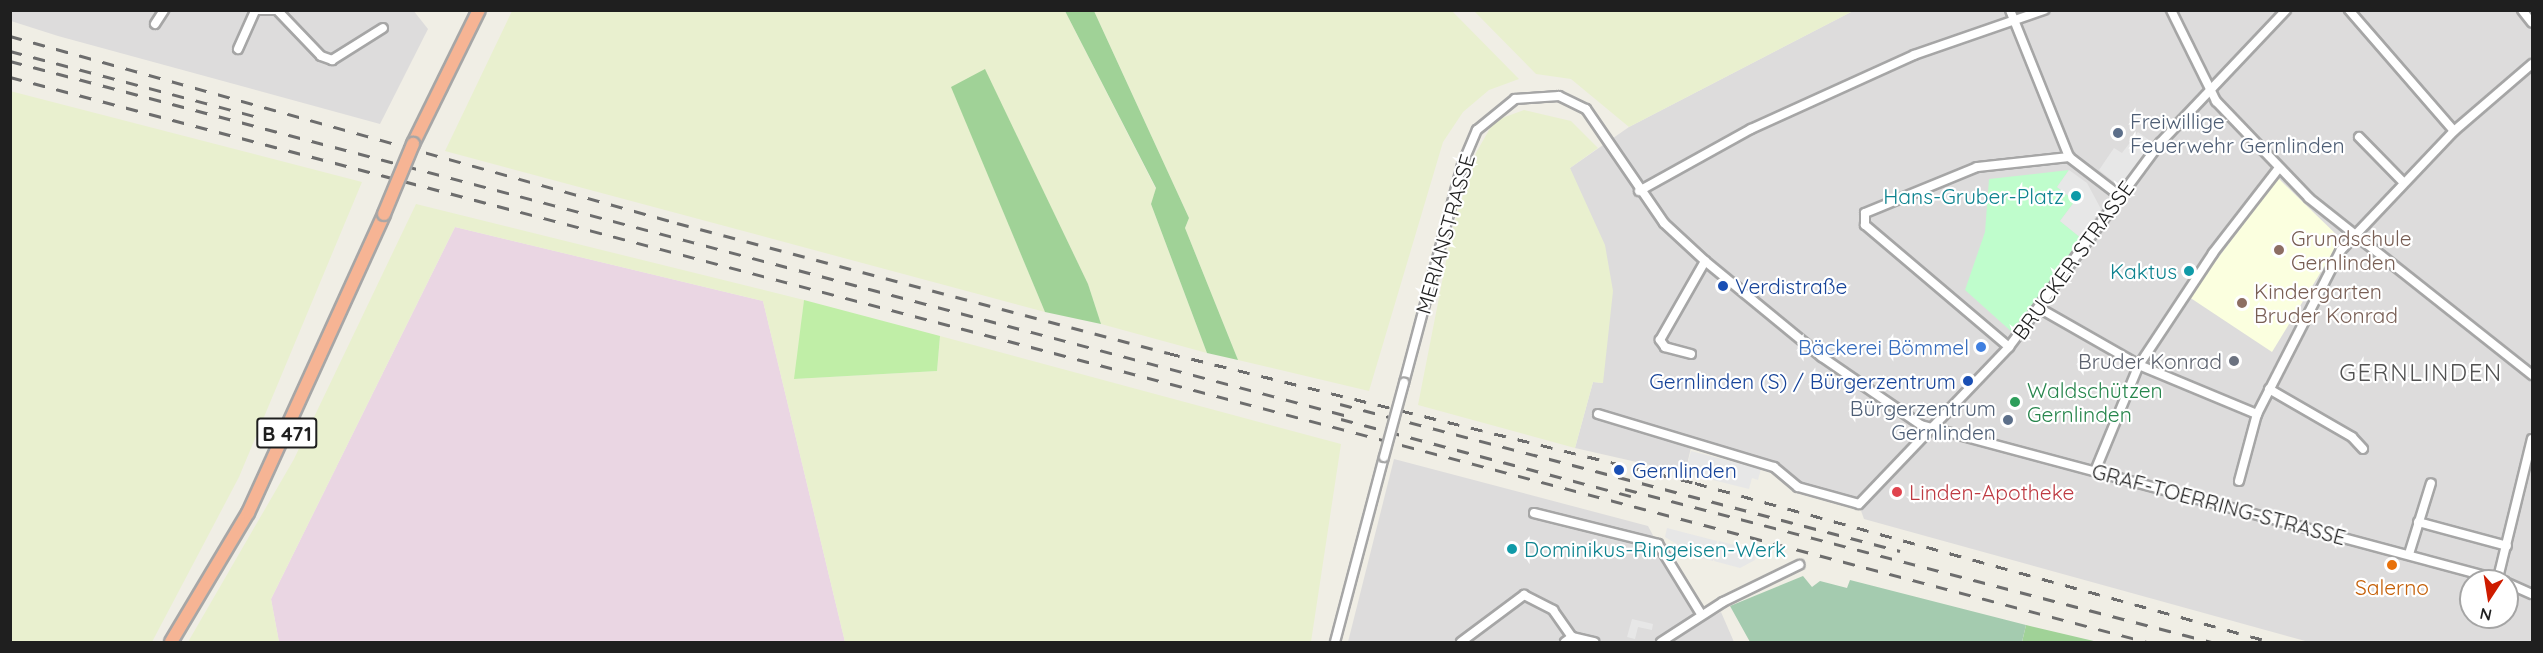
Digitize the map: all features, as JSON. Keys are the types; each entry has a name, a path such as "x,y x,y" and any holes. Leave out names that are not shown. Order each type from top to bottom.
{"highway":[{"name":"B 471","path":"171,642 274,461 414,144 479,10"}],"street":[{"path":"155,24 164,10"},
{"path":"2010,10 2069,157 2120,196"},
{"path":"1639,191 1751,129 1919,52 2015,23 2044,10"},
{"path":"2171,10 2210,88 2279,168 2352,237 2532,375"},
{"name":"BRUCKER STRASSE","path":"1598,414 1774,467 1798,487 1859,504 2009,347 2120,196 2210,88 2286,10"},
{"path":"2349,10 2454,131"},
{"path":"2522,10 2532,23"},
{"path":"238,49 254,11 278,11 321,56 333,60 383,28"},
{"path":"2239,481 2257,414 2352,237 2454,131 2532,64"},
{"name":"MERIANSTRASSE","path":"1335,642 1462,165 1476,130 1491,114 1534,94 1559,96 1586,110 1608,136 1639,191 1705,261 1822,357 1933,429"},
{"path":"2360,136 2403,182"},
{"path":"2009,347 1865,225 1865,213 1977,167 2069,157"},
{"path":"2095,471 2139,365 2213,253 2279,168"},
{"path":"1691,354 1665,347 1660,340 1705,261"},
{"path":"2039,308 2139,365 2257,414"},
{"path":"2269,389 2352,437 2363,449"},
{"name":"GRAF-TOERRING-STRASSE","path":"1933,429 2463,569"},
{"path":"2504,569 2507,546 2530,469 2532,439"},
{"path":"2409,554 2431,483"},
{"path":"1534,513 1658,543 1701,614"},
{"path":"2418,522 2507,546"},
{"path":"1661,642 1701,614 1798,565"},
{"path":"1461,642 1524,595 1553,610 1572,637 1594,642"},
{"path":"1564,642 1572,637"}],"shaded area":[{"path":"11,10 413,10 428,29 380,124 58,36 11,21"},
{"path":"512,11 1065,11 1156,189 1151,204 1207,353 1101,324 1088,284 985,70 952,88 1045,312 445,151"},
{"path":"1094,11 1452,11 1519,79 1489,90 1463,112 1443,142 1369,391 1238,360 1185,228 1189,218"},
{"path":"1474,11 1853,11 1629,127 1571,79 1536,74"},
{"path":"1853,11 2532,11 2532,642 2309,642 1864,519 1856,497 1799,483 1780,465 1693,439 1685,473 1575,448 1593,382 1603,383 1570,168 1629,127"},
{"path":"10,91 362,182 239,477 152,642 11,642"},
{"path":"1524,110 1571,121 1598,148 1570,168 1605,245 1613,291 1603,383 1593,382 1575,448 1418,405 1452,231 1476,153 1494,121"},
{"path":"2138,132 2153,143 2119,186 2099,170 2114,148 2122,153"},
{"path":"2069,170 2087,183 2101,209 2081,238 2060,221 2075,201 2057,187"},
{"name":"Grundschule Gernlinden","path":"2278,178 2341,239 2272,352 2189,297"},
{"path":"416,204 804,300 795,379 937,371 940,336 1341,444 1311,642 845,642 763,301 455,227 271,599 279,642 188,642 294,459"},
{"path":"455,227 763,301 845,642 279,642 271,599"},
{"path":"1691,451 1761,469 1758,480 1752,478 1749,489 1685,473"},
{"path":"1394,459 1648,526 1700,623 1721,612 1734,642 1348,642"},
{"path":"1667,528 1717,541 1713,561 1676,552 1678,545 1665,537"},
{"path":"1719,541 1757,551 1755,560 1740,568 1714,561"},
{"path":"1803,576 1812,587 1820,581 1847,588 1850,580 2026,625 2022,642 1750,642 1730,606"},
{"path":"1632,619 1653,624 1652,630 1638,627 1635,639 1627,637"}],"green space":[{"path":"1065,11 1094,11 1189,218 1185,228 1238,360 1207,353 1151,204 1156,188"},
{"path":"985,69 1088,284 1101,324 1045,312 951,87"},
{"path":"2069,170 2057,187 2075,201 2060,221 2081,238 2013,333 1965,290 1985,232 1989,179"},
{"path":"804,300 940,336 937,371 794,379"},
{"path":"2026,625 2098,642 2022,642"}],"railway":[{"path":"10,36 677,223 1168,353 1695,483 2271,642"},
{"path":"10,51 258,117"},
{"path":"10,61 1352,417"},
{"path":"10,77 2147,642"},
{"path":"1340,404 1900,551"},
{"path":"1341,419 1631,496"},
{"path":"1625,489 2211,642"}],"place":[{"name":"Freiwillige Feuerwehr Gernlinden","path":"2118,133"},
{"name":"Hans-Gruber-Platz","path":"2076,196"},
{"name":"Grundschule Gernlinden","path":"2279,250"},
{"name":"Kaktus","path":"2189,271"},
{"name":"Verdistraße","path":"1723,286"},
{"name":"Kindergarten Bruder Konrad","path":"2242,303"},
{"name":"Bäckerei Bömmel","path":"1981,347"},
{"name":"Bruder Konrad","path":"2234,361"},
{"name":"Gernlinden (S) / Bürgerzentrum","path":"1968,381"},
{"name":"Waldschützen Gernlinden","path":"2015,402"},
{"name":"Bürgerzentrum Gernlinden","path":"2008,420"},
{"name":"Gernlinden","path":"1619,470"},
{"name":"Linden-Apotheke","path":"1897,492"},
{"name":"Dominikus-Ringeisen-Werk","path":"1512,549"},
{"name":"Salerno","path":"2392,565"}],"district":[{"name":"GERNLINDEN","path":"2421,373"}]}
